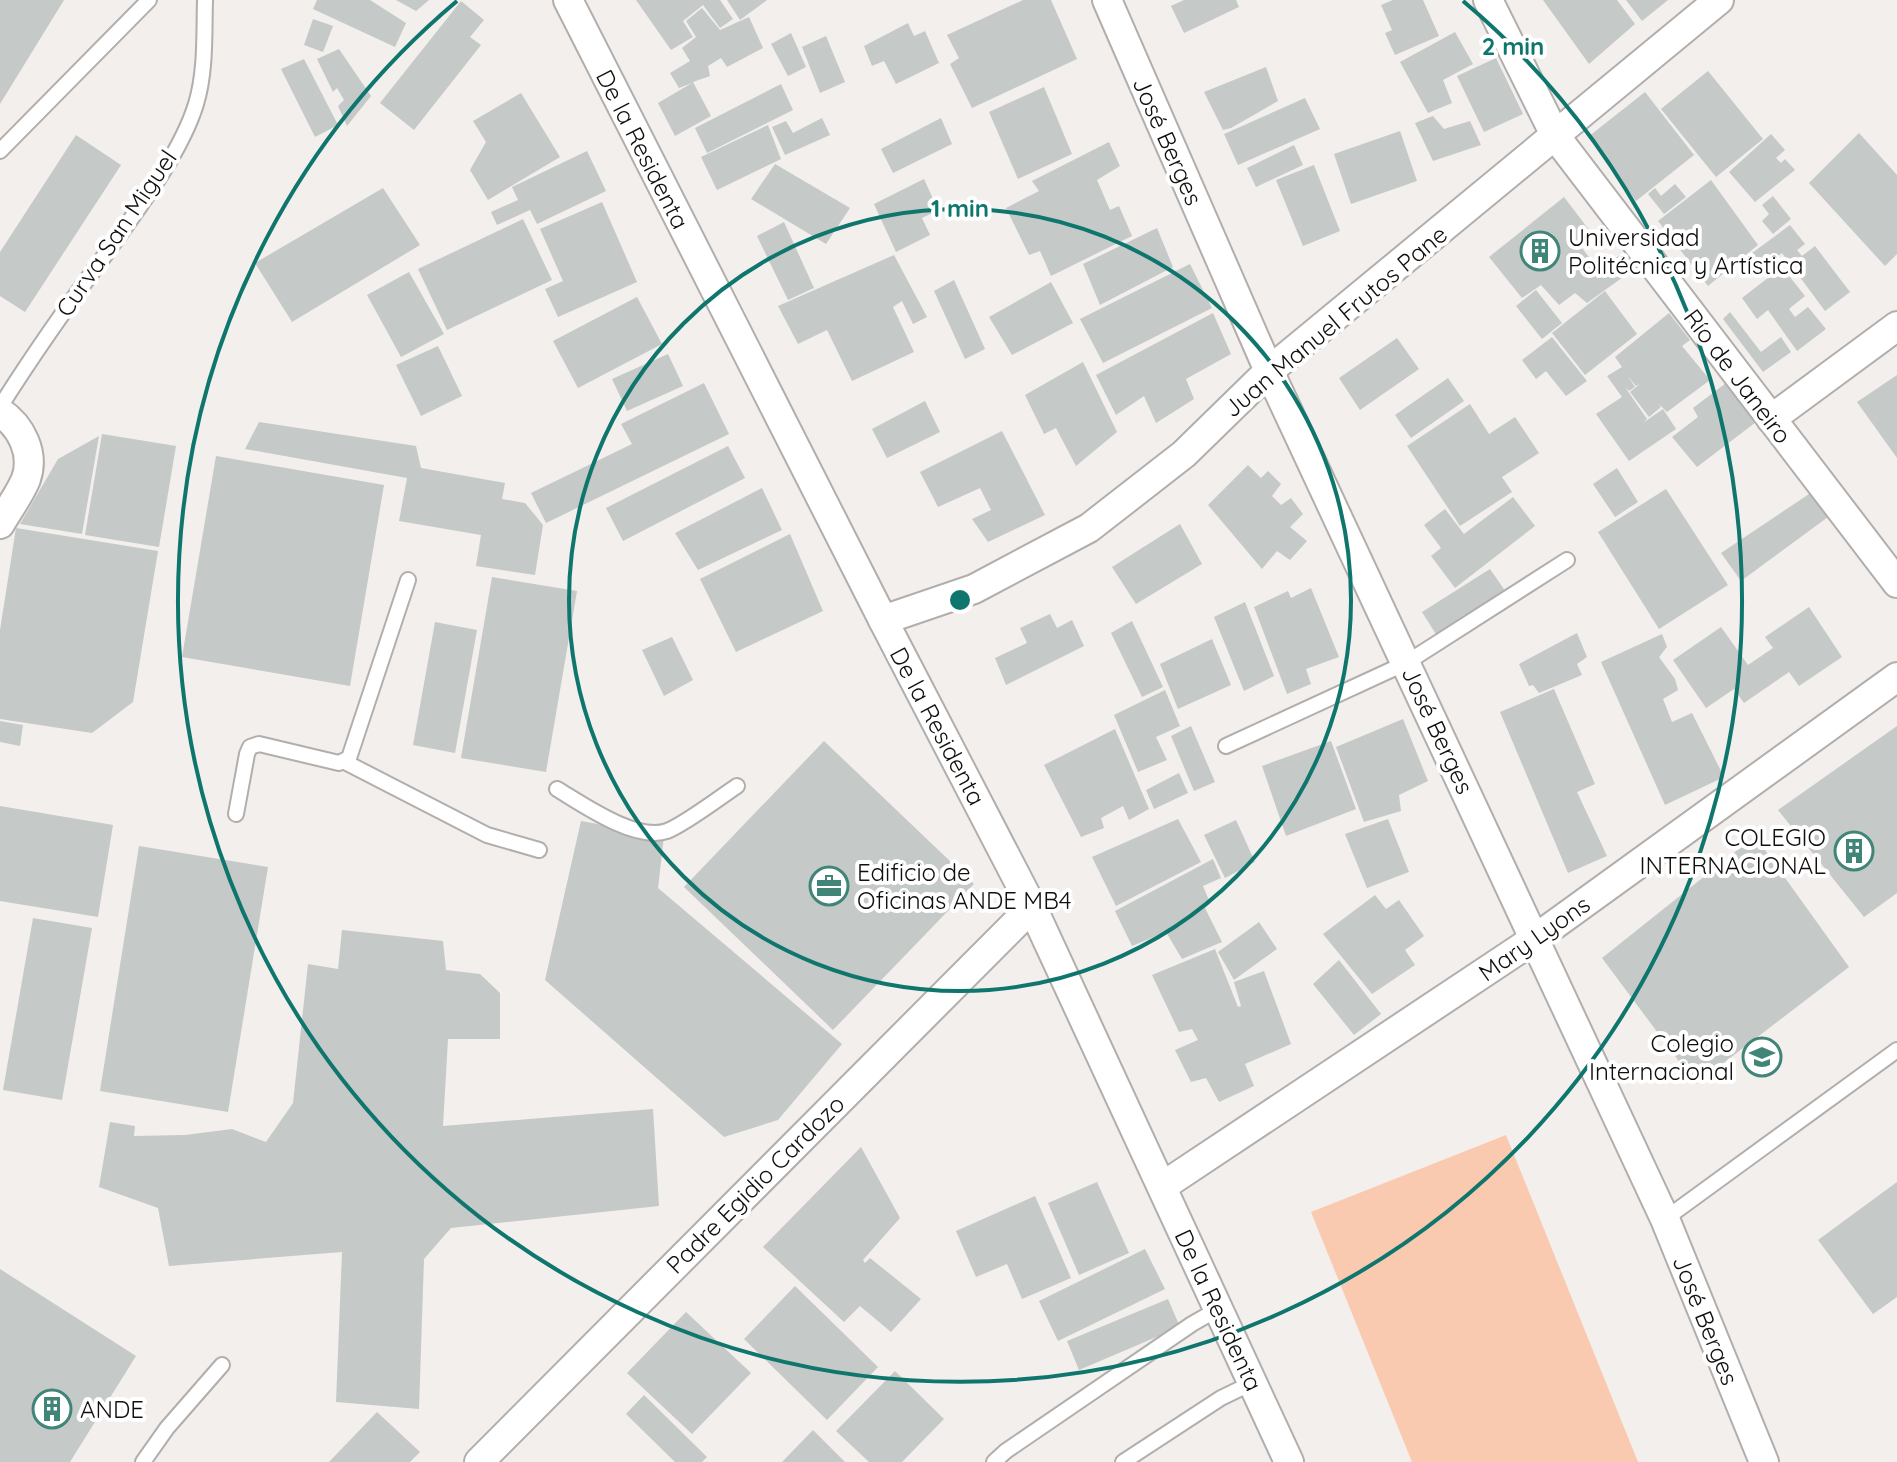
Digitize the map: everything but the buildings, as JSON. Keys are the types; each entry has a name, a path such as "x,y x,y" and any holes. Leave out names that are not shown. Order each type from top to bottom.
{"street":[{"name":"De la Residenta","path":"568,0 1032,907 1289,1462"},
{"name":"José Berges","path":"1107,0 1269,371 1665,1219 1764,1462"},
{"name":"Río de Janeiro","path":"1488,0 1556,137 1897,583"},
{"name":"Juan Manuel Frutos Pane","path":"883,620 974,589 1089,528 1184,454 1269,371 1719,0"},
{"path":"1771,419 1897,326"},
{"path":"0,410 15,422 27,445 27,477 0,524"},
{"name":"Mary Lyons","path":"1163,1186 1536,938 1897,677"},
{"name":"Padre Egidio Cardozo","path":"479,1462 1032,907"}],"lane":[{"path":"0,151 149,0"},
{"name":"Curva San Miguel","path":"0,410 39,345 141,205 180,139 196,104 200,83 205,0"},
{"path":"1226,746 1406,663 1567,560"},
{"path":"345,762 349,758 408,580"},
{"path":"236,814 247,754 250,747 259,744 345,762 487,835 539,850"},
{"path":"557,789 610,822 666,832 737,786"},
{"path":"1665,1219 1897,1050"},
{"path":"994,1462 1137,1361 1218,1309"},
{"path":"143,1462 177,1416 222,1365"},
{"path":"1123,1462 1221,1398 1252,1383"}],"shaded area":[{"path":"1506,1135 1638,1462 1412,1462 1311,1212"}],"place":[{"name":"Universidad Politécnica y Artística","path":"1540,251"},
{"name":"COLEGIO INTERNACIONAL","path":"1854,851"},
{"name":"Edificio de Oficinas ANDE MB4","path":"829,886"},
{"name":"Colegio Internacional","path":"1762,1057"},
{"name":"ANDE","path":"52,1409"}]}
